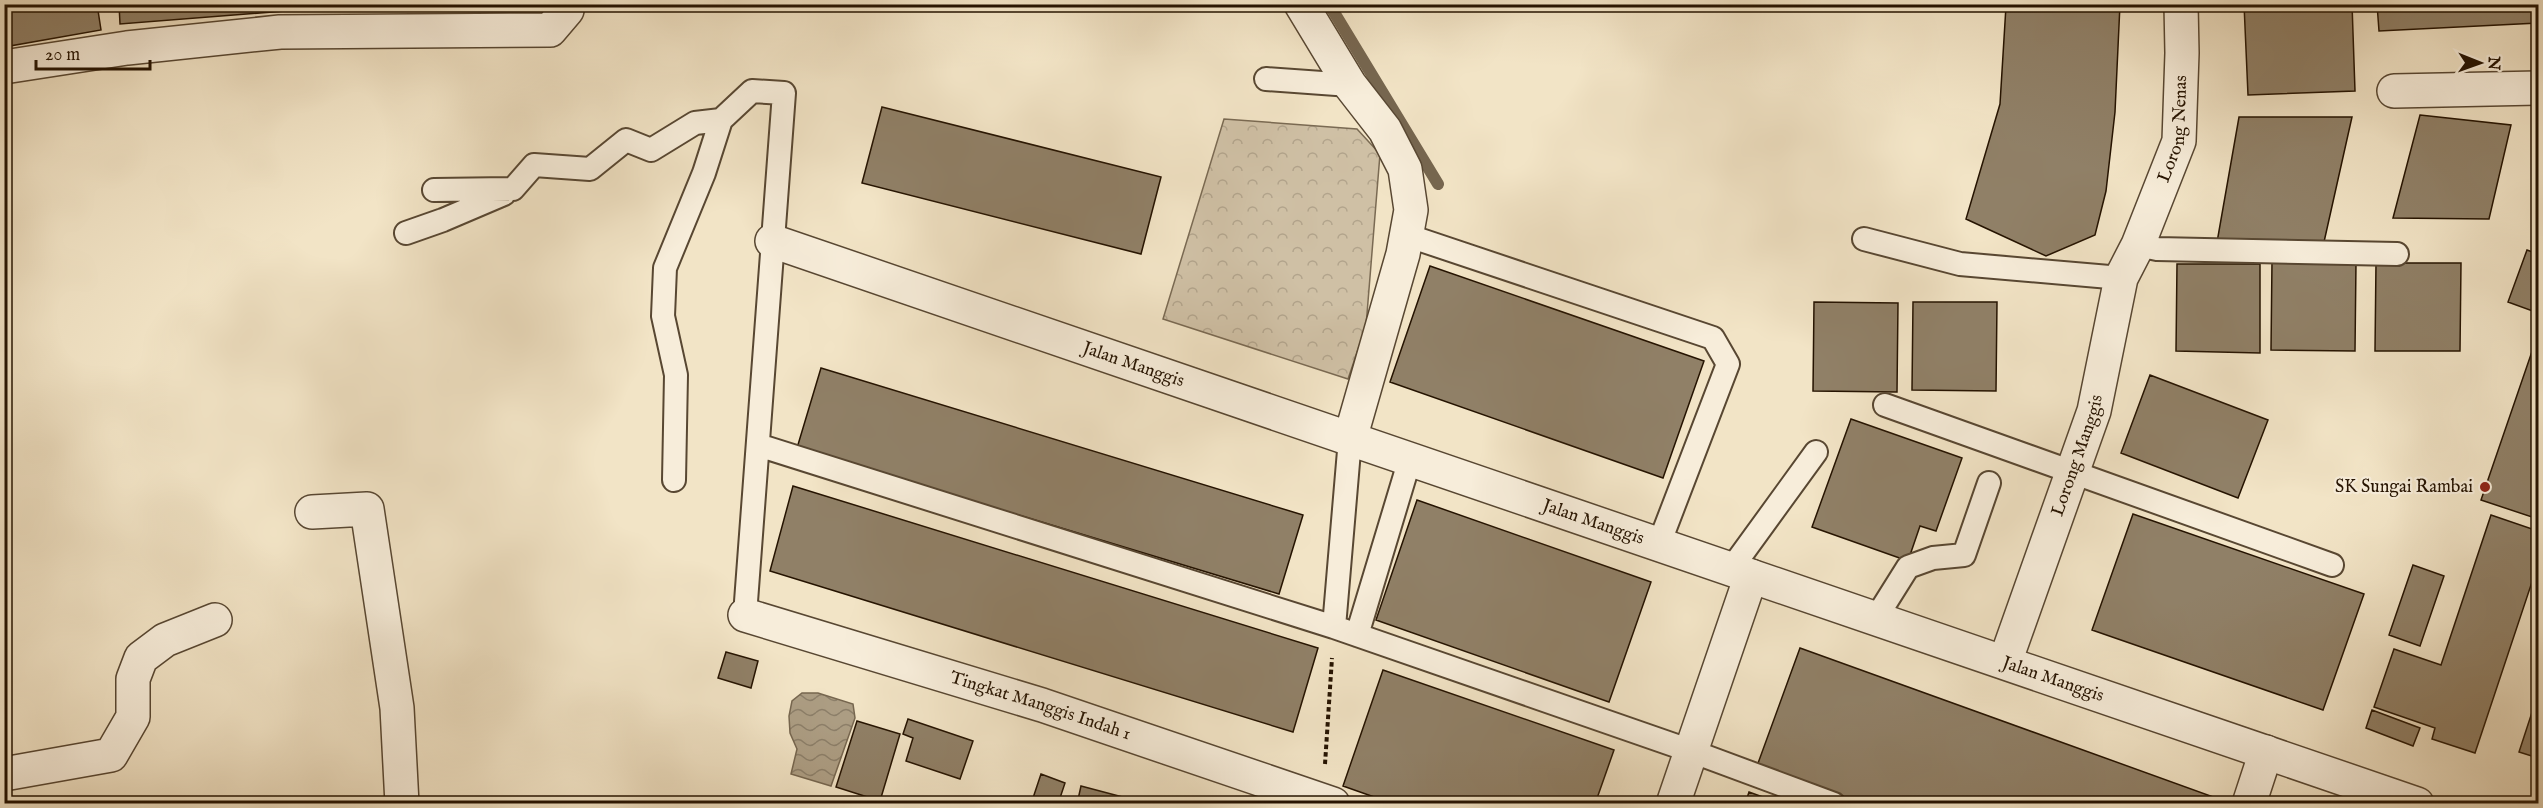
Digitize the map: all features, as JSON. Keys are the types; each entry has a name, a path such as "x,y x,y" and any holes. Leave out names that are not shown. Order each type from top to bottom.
{"street":[{"path":"4,67 128,48 280,32 550,30 567,10 567,4"},
{"path":"1301,4 1350,85 1384,130 1404,169 1411,210 1407,235 1350,439"},
{"name":"Lorong Nenas","path":"2138,245 2179,141 2181,4"},
{"path":"2394,91 2538,88"},
{"name":"Jalan Manggis","path":"772,241 2417,804"},
{"name":"Lorong Manggis","path":"2005,662 2094,411 2121,278 2138,245"},
{"path":"312,512 368,510 397,708 402,804"},
{"path":"1673,804 1691,751 1741,572"},
{"name":"Tingkat Manggis Indah 1","path":"745,615 1042,705 1327,801"},
{"path":"4,774 111,755 133,717 133,679 141,658 165,640 215,620"},
{"path":"2249,804 2266,752"}],"lane":[{"path":"1266,79 1350,85"},
{"path":"674,480 676,375 663,316 665,268 704,173 721,120 753,91 784,93 745,615"},
{"path":"406,233 443,220 513,189 534,165 590,169 626,140 651,150 695,123 721,120"},
{"path":"434,190 513,189"},
{"path":"1407,235 1713,338 1728,364 1659,544"},
{"path":"1864,239 1960,264 2121,278"},
{"path":"2138,245 2157,249 2397,254"},
{"path":"1885,405 2332,564"},
{"path":"1335,627 1350,439"},
{"path":"758,445 1335,627 1691,751 1834,804"},
{"path":"1741,572 1816,452"},
{"path":"1357,635 1410,459"},
{"path":"1876,618 1908,567 1933,558 1964,555 1989,483"}],"path":[{"path":"1327,801 1335,627"}],"green space":[{"path":"1224,119 1357,129 1380,154 1366,326 1348,379 1163,319"}],"water":[{"path":"802,693 818,693 853,704 855,718 831,786 791,774 797,749 790,733 789,716 792,701"}],"building":[{"path":"4,4 97,4 101,30 4,47"},
{"path":"119,4 373,4 120,24"},
{"path":"2120,4 2115,112 2106,191 2095,235 2046,256 1966,219 2000,104 2006,6"},
{"path":"2244,4 2352,4 2355,91 2248,95"},
{"path":"2377,4 2538,4 2538,23 2379,31"},
{"path":"882,107 1161,177 1141,254 862,183"},
{"path":"2420,115 2511,125 2489,219 2393,218"},
{"path":"2239,117 2352,117 2324,242 2216,248"},
{"path":"2527,250 2538,254 2538,313 2508,302"},
{"path":"2272,261 2356,262 2355,351 2271,350"},
{"path":"2376,263 2461,263 2460,351 2375,351"},
{"path":"2177,264 2260,264 2260,353 2176,351"},
{"path":"1430,266 1704,361 1663,478 1390,382"},
{"path":"1814,302 1898,303 1897,392 1813,391"},
{"path":"1913,302 1997,302 1996,391 1912,390"},
{"path":"2538,334 2538,519 2481,500"},
{"path":"821,368 1303,515 1279,594 797,448"},
{"path":"2150,375 2268,420 2238,498 2121,453"},
{"path":"1851,419 1962,458 1936,531 1920,526 1908,561 1812,527"},
{"path":"793,486 1318,648 1293,732 770,571"},
{"path":"1417,500 1651,582 1609,702 1376,620"},
{"path":"2133,514 2364,594 2323,710 2092,630"},
{"path":"2491,515 2538,531 2538,564 2475,753 2432,739 2435,728 2374,707 2394,649 2441,665"},
{"path":"2413,565 2444,576 2420,646 2389,635"},
{"path":"1800,648 2230,803 1860,804 1757,766"},
{"path":"726,652 758,661 751,688 718,678"},
{"path":"1383,670 1614,750 1595,804 1394,804 1343,786"},
{"path":"2538,694 2538,758 2519,752"},
{"path":"2372,710 2420,728 2413,746 2366,728"},
{"path":"908,719 973,741 960,779 906,761 913,738 903,734"},
{"path":"857,721 900,734 880,801 836,787"},
{"path":"1041,774 1065,783 1058,804 1031,804"},
{"path":"1081,786 1149,804 1077,804"},
{"path":"1749,792 1782,804 1745,804"}],"waterway":[{"path":"1329,4 1438,184"}],"place":[{"name":"SK Sungai Rambai","path":"2485,487"}]}
